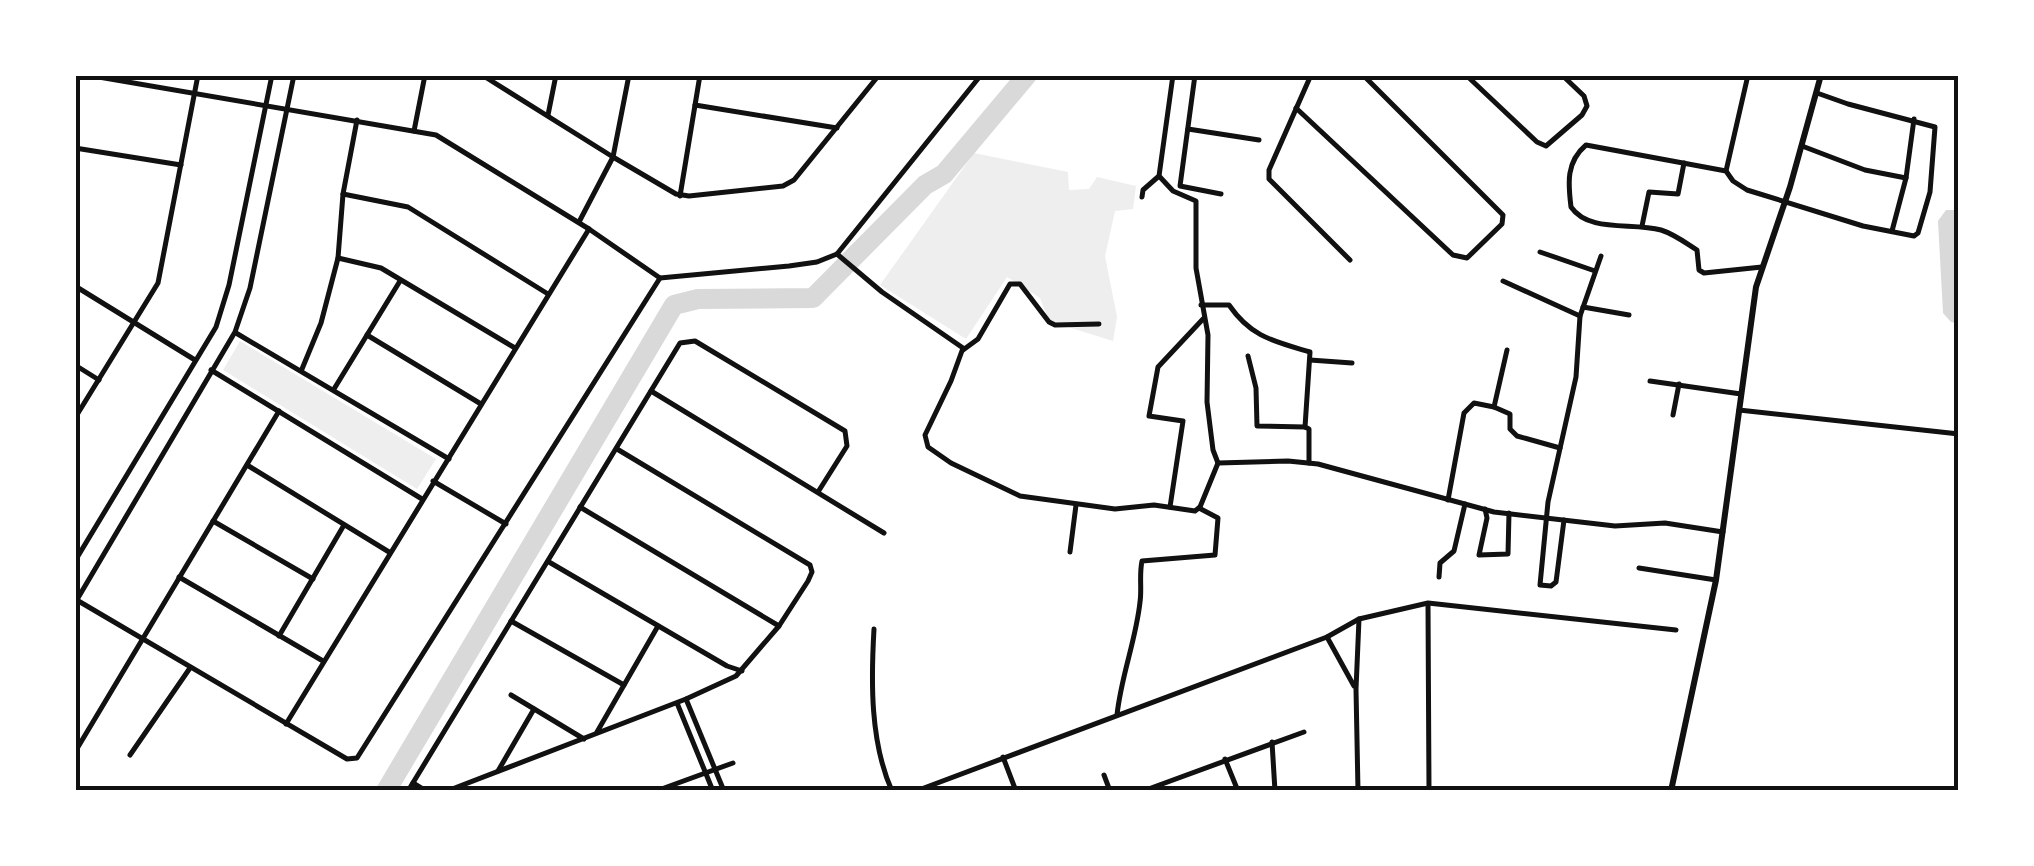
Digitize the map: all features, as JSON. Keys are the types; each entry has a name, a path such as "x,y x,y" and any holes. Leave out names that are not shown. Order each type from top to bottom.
{"street":[{"path":"86,75 357,120 448,140 660,278 789,266 839,255 981,75"},
{"path":"75,418 137,322 161,273 198,75"},
{"path":"75,561 216,327 229,285 272,75"},
{"path":"294,75 250,288 235,332 76,601 347,759 359,756 660,278"},
{"path":"414,131 425,75"},
{"path":"482,75 680,196 783,186 794,180 879,75"},
{"path":"548,115 556,75"},
{"path":"579,223 612,157 629,75"},
{"path":"680,196 700,75"},
{"path":"1142,198 1143,190 1159,176 1172,75"},
{"path":"1195,75 1180,186 1221,194"},
{"path":"1311,75 1270,170 1273,186 1350,260"},
{"path":"1296,108 1457,258 1472,255 1503,220 1500,210 1364,75"},
{"path":"1466,75 1536,142 1546,146 1587,106 1584,96 1562,75"},
{"path":"1663,75 1678,75"},
{"path":"1726,171 1748,75"},
{"path":"1671,791 1716,580 1752,308 1820,75"},
{"path":"1762,267 1701,272 1697,250 1664,231 1588,222 1571,207 1567,174 1583,146 1726,171 1747,190 1914,236 1930,192 1935,129 1931,124 1817,93"},
{"path":"695,105 837,128"},
{"path":"1892,231 1906,178 1914,119"},
{"path":"302,370 321,323 338,258 343,194 357,120"},
{"path":"1187,129 1259,140"},
{"path":"1802,146 1865,170 1906,178"},
{"path":"75,148 181,166"},
{"path":"1642,226 1649,192 1678,194 1684,164"},
{"path":"1159,176 1173,190 1196,201 1196,268 1208,335 1206,402 1212,450 1218,463 1199,508"},
{"path":"343,194 408,207 548,294"},
{"path":"286,724 589,229"},
{"path":"1540,252 1595,272"},
{"path":"839,255 882,292 963,350"},
{"path":"1564,520 1556,582 1545,586 1540,584 1540,568 1548,502 1572,400 1580,316 1601,256"},
{"path":"338,258 382,268 515,348"},
{"path":"334,389 401,280"},
{"path":"1503,282 1580,316"},
{"path":"1099,324 1055,326 1020,284 1010,284 978,339 963,350 925,434 928,446 951,464 1020,496 1115,509 1142,505 1199,508 1218,518 1214,555 1142,561 1138,582 1141,598 1118,715"},
{"path":"75,286 195,360"},
{"path":"1201,305 1229,305 1239,322 1273,343 1309,351 1305,427"},
{"path":"1584,307 1630,315"},
{"path":"1170,507 1183,421 1148,416 1158,367 1204,319"},
{"path":"235,332 449,458"},
{"path":"367,335 482,404"},
{"path":"408,791 680,344 695,341 845,431 847,446 818,492"},
{"path":"1494,407 1507,350"},
{"path":"1248,356 1256,388 1257,426 1309,428 1309,463"},
{"path":"1309,360 1352,364"},
{"path":"75,365 99,380"},
{"path":"211,370 422,499"},
{"path":"1650,380 1741,394"},
{"path":"1673,415 1679,384"},
{"path":"651,391 884,532"},
{"path":"1448,500 1466,407 1474,403 1510,414 1509,426 1517,436 1560,448"},
{"path":"1739,410 1959,434"},
{"path":"75,752 279,412"},
{"path":"448,791 677,703 742,671 779,626 812,572 810,565 617,449"},
{"path":"1218,463 1309,463 1485,510 1615,526 1665,523 1724,532"},
{"path":"247,465 389,552"},
{"path":"433,482 506,524"},
{"path":"1439,577 1440,562 1454,550 1465,504"},
{"path":"1070,552 1076,506"},
{"path":"580,508 779,626"},
{"path":"1485,510 1487,518 1478,554 1490,557 1508,554 1509,513"},
{"path":"213,521 313,579"},
{"path":"280,636 344,525"},
{"path":"549,562 726,666 742,671"},
{"path":"1638,568 1716,580"},
{"path":"179,577 323,661"},
{"path":"1428,603 1430,791"},
{"path":"916,791 1327,637 1359,619 1428,603 1676,630"},
{"path":"1358,791 1359,619"},
{"path":"511,621 624,685"},
{"path":"596,734 658,626"},
{"path":"874,629 874,711 892,791"},
{"path":"1327,637 1356,689"},
{"path":"130,755 190,668"},
{"path":"511,695 584,738"},
{"path":"686,699 724,791"},
{"path":"677,703 713,791"},
{"path":"498,772 534,709"},
{"path":"1143,791 1304,732"},
{"path":"1272,742 1275,791"},
{"path":"1003,758 1016,791"},
{"path":"1225,759 1238,791"},
{"path":"656,791 732,763"},
{"path":"1104,775 1110,791"},
{"path":"413,783 426,791"},
{"path":"1826,789 1840,791"}],"shaded area":[{"path":"974,153 1068,172 1069,190 1089,189 1097,177 1136,186 1133,209 1115,211 1105,256 1117,317 1113,341 1049,321 1040,298 1007,277 966,339 880,285"},
{"path":"1946,210 1959,210 1959,324 1943,313 1938,221"},
{"path":"240,341 436,459 417,489 223,370"}],"waterway":[{"path":"386,791 674,305 698,299 813,298 925,185 944,174 1027,75"}]}
